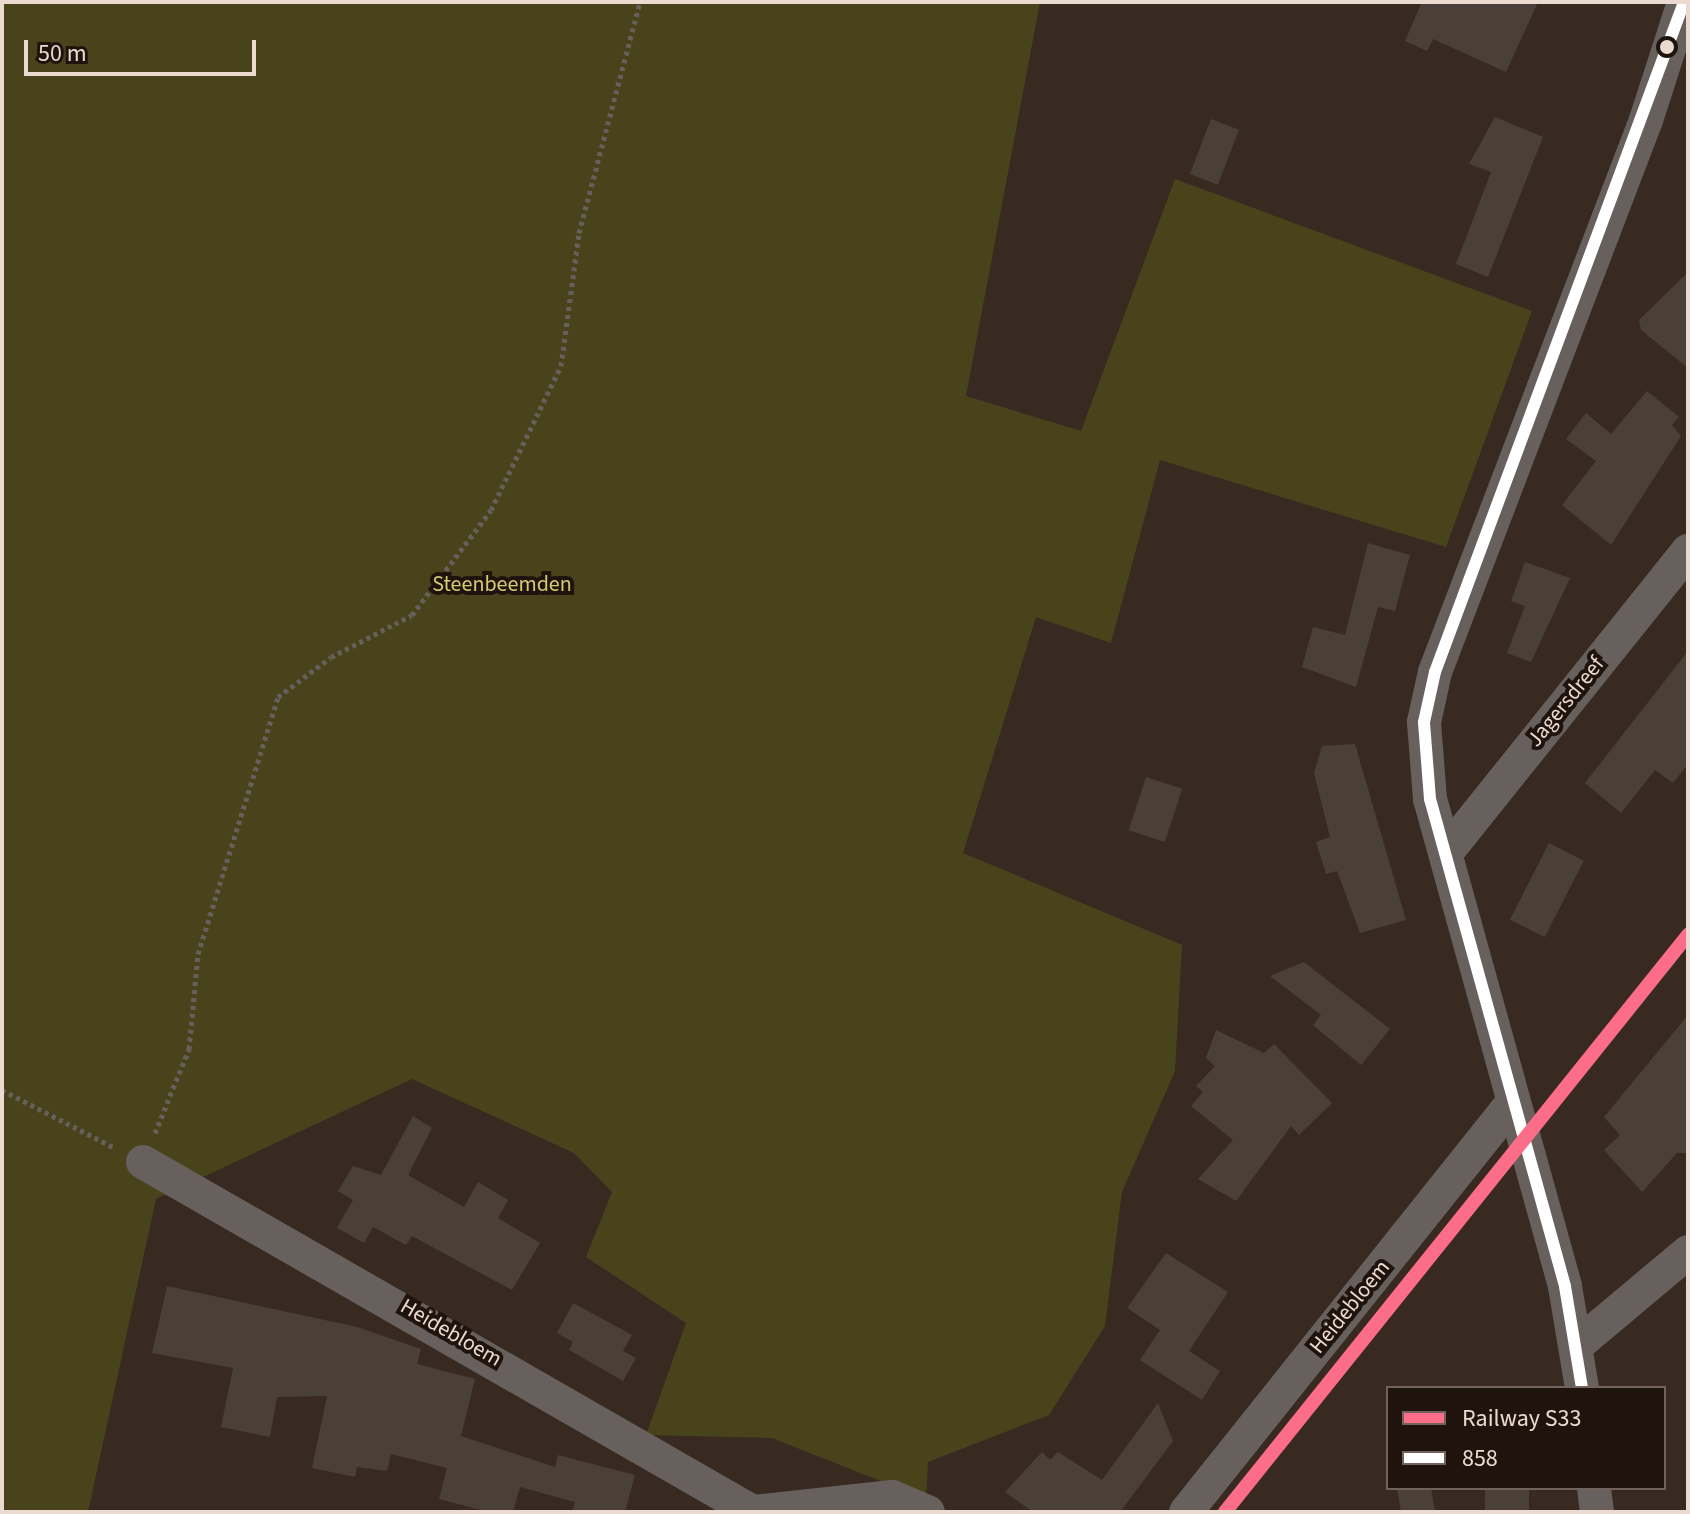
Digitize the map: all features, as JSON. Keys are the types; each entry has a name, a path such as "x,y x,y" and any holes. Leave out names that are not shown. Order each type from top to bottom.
{"street":[{"path":"1582,1386 1576,1346 1424,762 1435,672 1646,120 1684,2"},
{"name":"Jagersdreef","path":"1446,853 1688,551"},
{"name":"Heidebloem","path":"1186,1512 1513,1102"},
{"name":"Heidebloem","path":"143,1162 754,1512 892,1497 928,1512"},
{"path":"1576,1346 1688,1252"},
{"path":"1594,1490 1597,1512"}],"path":[{"path":"2,1090 143,1162 189,1049 198,954 278,697 331,657 412,615 491,510 561,366 579,233 640,2"}],"green space":[{"name":"Steenbeemden","path":"2,2 1040,2 966,396 1081,431 1175,179 1532,311 1446,547 1160,460 1111,643 1036,617 963,853 1182,945 1175,1071 1122,1192 1105,1326 1049,1415 928,1462 926,1499 772,1438 646,1435 686,1323 586,1257 612,1192 574,1153 412,1079 156,1199 88,1512 2,1512"}],"building":[{"path":"1422,2 1538,2 1506,72 1433,39 1427,51 1405,41"},
{"path":"1495,117 1543,137 1488,277 1456,264 1491,172 1469,164"},
{"path":"1211,119 1239,130 1218,185 1190,174"},
{"path":"1688,272 1688,368 1641,330 1639,320"},
{"path":"1647,391 1679,417 1672,425 1681,436 1611,545 1562,505 1596,461 1566,439 1586,413 1611,434"},
{"path":"1368,543 1410,555 1395,611 1378,607 1356,687 1302,667 1313,627 1345,635"},
{"path":"1525,562 1570,578 1531,662 1507,653 1525,606 1511,601"},
{"path":"1688,651 1688,764 1673,783 1655,770 1621,813 1585,783"},
{"path":"1355,744 1406,920 1360,933 1337,871 1326,874 1316,842 1330,837 1314,773 1322,746"},
{"path":"1146,777 1182,789 1165,842 1129,830"},
{"path":"1549,843 1584,861 1545,937 1510,920"},
{"path":"1304,962 1390,1029 1361,1065 1313,1025 1321,1015 1270,976"},
{"path":"1688,1015 1688,1153 1677,1153 1642,1192 1604,1150 1620,1135 1604,1117"},
{"path":"1216,1030 1264,1053 1274,1044 1332,1103 1299,1135 1291,1126 1236,1201 1198,1179 1233,1140 1191,1106 1203,1092 1196,1086 1215,1066 1206,1058"},
{"path":"413,1116 432,1128 408,1175 464,1207 478,1182 508,1200 498,1218 540,1243 512,1290 412,1236 406,1245 373,1227 364,1243 337,1228 353,1200 338,1191 353,1166 381,1175"},
{"path":"1166,1253 1228,1292 1189,1351 1220,1371 1202,1400 1140,1360 1160,1330 1127,1308"},
{"path":"167,1286 357,1327 421,1349 417,1364 475,1379 461,1436 555,1467 558,1455 635,1475 625,1512 572,1512 575,1502 520,1487 513,1512 489,1512 439,1499 447,1468 391,1454 387,1471 357,1467 355,1477 312,1468 327,1396 277,1397 270,1437 221,1427 233,1368 152,1353"},
{"path":"573,1303 632,1335 623,1351 636,1358 623,1381 569,1350 573,1342 557,1333"},
{"path":"1158,1403 1173,1441 1120,1512 1033,1512 1005,1492 1042,1452 1050,1460 1058,1452 1102,1480"},
{"path":"1397,1490 1431,1490 1435,1512 1401,1512"},
{"path":"1485,1490 1529,1490 1529,1512 1485,1512"}],"rail line":[{"name":"S33","path":"1225,1512 1688,935"}],"transit line":[{"name":"858","path":"1582,1386 1565,1286 1430,799 1424,722 1435,672 1684,2"}]}
